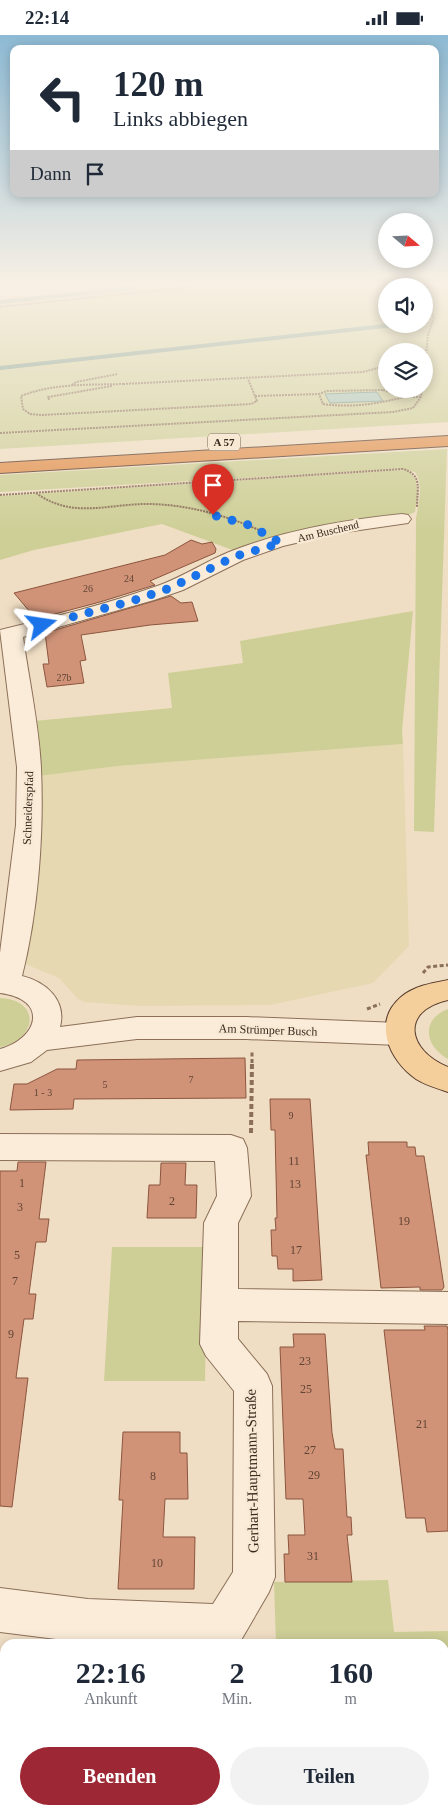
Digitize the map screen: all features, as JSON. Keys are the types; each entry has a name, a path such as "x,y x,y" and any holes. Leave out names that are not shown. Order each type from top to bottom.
{"highway":[{"name":"A 57","path":"0,455 448,429"},
{"name":"A 57","path":"0,468 448,441"}],"main road":[{"path":"448,991 422,997 409,1007 400,1019 399,1034 401,1043 412,1060 421,1068 448,1080"}],"street":[{"name":"Am Buschend","path":"6,634 132,601 170,588 236,556 349,525 402,519"},
{"name":"Schneiderspfad","path":"3,983 16,942 29,825 29,767 6,634"},
{"path":"0,1060 17,1055 39,1040 48,1026 48,1011 43,1001 34,992 22,986 3,983"},
{"name":"Am Strümper Busch","path":"48,1011 137,1028"},
{"name":"Am Strümper Busch","path":"39,1040 137,1028 399,1034"},
{"path":"0,1147 231,1148"},
{"name":"Gerhart-Hauptmann-Straße","path":"0,1610 88,1621 224,1626 254,1577 253,1386 220,1344 221,1223 234,1196 231,1148"},
{"path":"219,1305 448,1308"}],"path":[{"path":"248,379 257,401 241,404 42,415 30,414 23,409 21,396 33,391 72,385 248,379 363,372 378,368"},
{"path":"72,385 76,382 118,374"},
{"path":"49,400 48,397 124,384"},
{"path":"255,396 318,394 327,391 378,390"},
{"path":"318,394 324,403 336,406 400,398"},
{"path":"0,433 393,412 413,408 420,398"},
{"path":"0,495 403,469 413,472 417,477 418,498 416,512 402,519"},
{"path":"36,493 45,501 73,509 143,504 186,508 249,525 281,543"},
{"path":"231,1148 252,1132 252,1047"}],"shaded area":[{"path":"377,392 378,398 381,398 383,401 330,403 325,394"},
{"path":"403,744 409,946 373,983 270,1005 139,1006 85,1002 78,999 59,978 23,963 39,776 118,766"}],"green space":[{"path":"0,367 378,367 378,398 433,398 433,367 448,367 448,422 0,449"},
{"path":"447,449 434,832 414,831 416,519 420,489 415,472 397,469 0,492 0,475"},
{"path":"403,470 413,476 417,487 415,512 406,516 238,552 162,524 34,550 0,560 0,496"},
{"path":"413,611 402,731 403,744 118,766 39,776 34,721 172,708 168,673 243,663 240,641"},
{"path":"0,998 14,1000 23,1006 28,1013 30,1021 22,1037 0,1047"},
{"path":"448,1009 448,1059 434,1047 429,1033 433,1019 439,1013"},
{"path":"112,1247 207,1247 205,1381 104,1381"},
{"path":"388,1580 394,1632 448,1631 448,1639 276,1639 274,1582"}],"building":[{"path":"191,540 202,544 212,542 216,549 215,553 150,581 155,585 100,602 36,619 14,593 165,555"},
{"path":"171,596 181,603 192,602 198,621 150,625 81,635 86,660 80,661 84,683 47,687 43,664 49,664 45,633"},
{"path":"245,1058 246,1098 74,1099 73,1109 10,1110 14,1084 27,1084 57,1069 76,1069 77,1060"},
{"path":"270,1099 310,1099 322,1280 293,1281 293,1269 278,1269 277,1256 272,1256 271,1230 276,1230 275,1218 277,1218 275,1130 271,1130"},
{"path":"368,1142 407,1142 407,1147 415,1147 416,1156 424,1156 444,1287 442,1290 420,1290 420,1287 381,1288 366,1155 369,1155"},
{"path":"18,1162 46,1162 39,1219 49,1219 46,1242 36,1242 29,1294 36,1294 33,1319 24,1319 16,1378 28,1378 12,1507 0,1506 0,1171 17,1171"},
{"path":"161,1163 186,1163 185,1185 197,1185 196,1218 147,1218 149,1185 160,1185"},
{"path":"424,1326 447,1326 448,1330 448,1531 427,1532 425,1518 406,1518 384,1330 425,1330"},
{"path":"293,1334 325,1334 332,1433 335,1449 343,1449 347,1517 351,1517 352,1535 347,1535 352,1582 285,1582 284,1554 289,1554 288,1535 305,1535 303,1499 286,1499 280,1347 294,1347"},
{"path":"123,1432 180,1432 180,1453 187,1453 188,1499 165,1499 163,1537 195,1537 194,1589 118,1589 123,1500 119,1500"}],"waterway":[{"path":"0,368 9,367"}],"route":[{"path":"42,625 132,601 170,588 236,556 281,543 249,525 213,515"}]}
